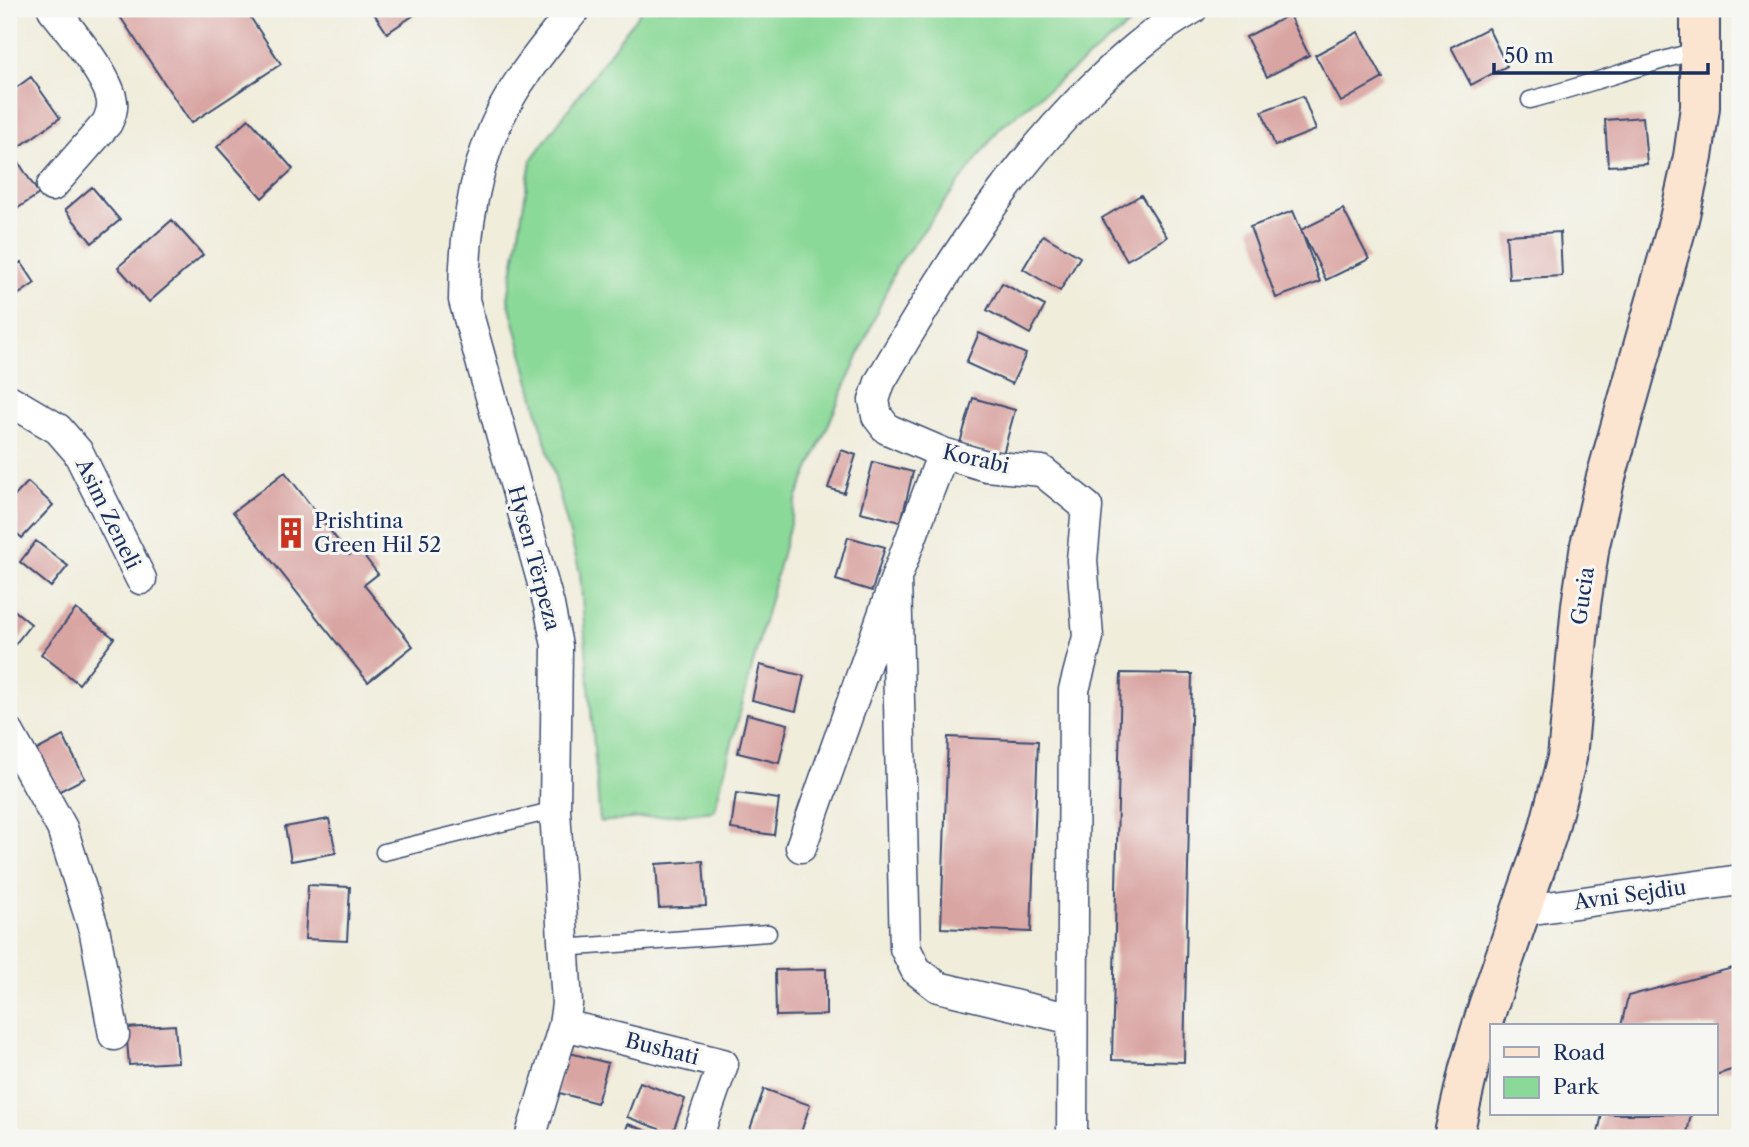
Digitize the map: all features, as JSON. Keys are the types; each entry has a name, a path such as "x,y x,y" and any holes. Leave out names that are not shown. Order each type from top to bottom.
{"street":[{"path":"52,186 107,123 112,101 96,67 53,9"},
{"name":"Hysen Tërpeza","path":"530,1138 564,1025 567,1004 555,810 557,646 549,605 464,300 464,258 480,169 494,130 513,91 575,9"},
{"name":"Korabi","path":"1072,1019 1076,731 1074,690 1087,636 1082,560 1087,507 1042,471 986,466 943,453 887,429 877,416 874,400 880,382 953,260 1033,150 1112,69 1168,22 1192,9"},
{"name":"Gucia","path":"1453,1138 1469,1068 1519,911 1547,835 1567,758 1581,605 1590,545 1605,481 1679,219 1693,157 1699,107 1700,9"},
{"name":"Asim Zeneli","path":"9,400 58,429 78,452 141,579"},
{"path":"801,847 943,453"},
{"path":"896,578 905,948 916,970 938,987 1072,1019 1072,1138"},
{"path":"9,733 62,828 95,933 114,1035"},
{"name":"Avni Sejdiu","path":"1519,911 1740,880"},
{"name":"Bushati","path":"564,1025 723,1064 696,1138"}],"lane":[{"path":"1530,100 1701,50"},
{"path":"384,852 555,810"},
{"path":"562,948 768,933"}],"green space":[{"path":"642,9 1149,9 1000,128 897,266 797,497 714,811 600,822 580,573 508,299 531,160"}],"building":[{"path":"115,9 245,9 281,64 191,123"},
{"path":"371,9 423,9 387,33"},
{"path":"1289,15 1309,55 1267,77 1246,37"},
{"path":"1488,28 1507,66 1471,85 1451,47"},
{"path":"1358,32 1383,78 1341,102 1315,55"},
{"path":"31,77 60,118 12,152 9,147 9,93"},
{"path":"1303,96 1316,130 1275,146 1262,111"},
{"path":"1643,117 1647,164 1608,166 1605,120"},
{"path":"249,119 293,169 262,198 217,147"},
{"path":"19,163 39,194 12,212 9,206 9,169"},
{"path":"92,187 120,220 92,243 65,210"},
{"path":"1141,195 1167,237 1127,260 1102,218"},
{"path":"1343,209 1369,259 1326,280 1301,230"},
{"path":"1293,211 1320,282 1276,298 1250,227"},
{"path":"172,220 203,255 149,302 118,267"},
{"path":"1560,232 1562,276 1509,279 1506,235"},
{"path":"1043,235 1080,257 1060,291 1023,269"},
{"path":"21,262 35,283 12,299 9,295 9,270"},
{"path":"1002,283 1045,306 1030,334 987,310"},
{"path":"979,333 1026,354 1012,384 966,363"},
{"path":"973,398 1015,410 1003,454 960,443"},
{"path":"841,450 856,455 844,493 828,488"},
{"path":"873,462 913,472 901,522 860,512"},
{"path":"285,472 349,555 358,548 378,574 364,585 413,646 368,682 233,512"},
{"path":"28,482 53,505 22,538 9,526 9,502"},
{"path":"848,537 885,547 872,591 836,580"},
{"path":"36,541 68,566 51,587 20,562"},
{"path":"9,606 31,624 9,652"},
{"path":"76,609 114,638 79,684 41,654"},
{"path":"760,665 804,676 796,711 752,700"},
{"path":"1121,673 1192,674 1184,1062 1112,1060"},
{"path":"747,714 788,724 779,763 738,753"},
{"path":"63,736 85,778 58,792 35,751"},
{"path":"948,737 1038,741 1031,932 941,928"},
{"path":"736,793 779,799 774,835 731,829"},
{"path":"329,819 336,853 291,861 285,827"},
{"path":"703,861 706,906 659,908 656,864"},
{"path":"308,885 350,887 347,941 305,939"},
{"path":"1740,966 1740,1067 1718,1074 1718,1024 1621,1024 1628,996"},
{"path":"826,969 826,1015 776,1016 775,970"},
{"path":"175,1025 178,1062 129,1065 126,1028"},
{"path":"566,1052 608,1063 597,1103 556,1092"},
{"path":"640,1082 685,1099 672,1134 627,1117"},
{"path":"764,1089 810,1105 799,1138 747,1138"},
{"path":"1602,1116 1691,1116 1686,1138 1597,1138"},
{"path":"628,1124 666,1138 623,1138"}],"place":[{"name":"Prishtina Green Hil 52","path":"291,533"}]}
